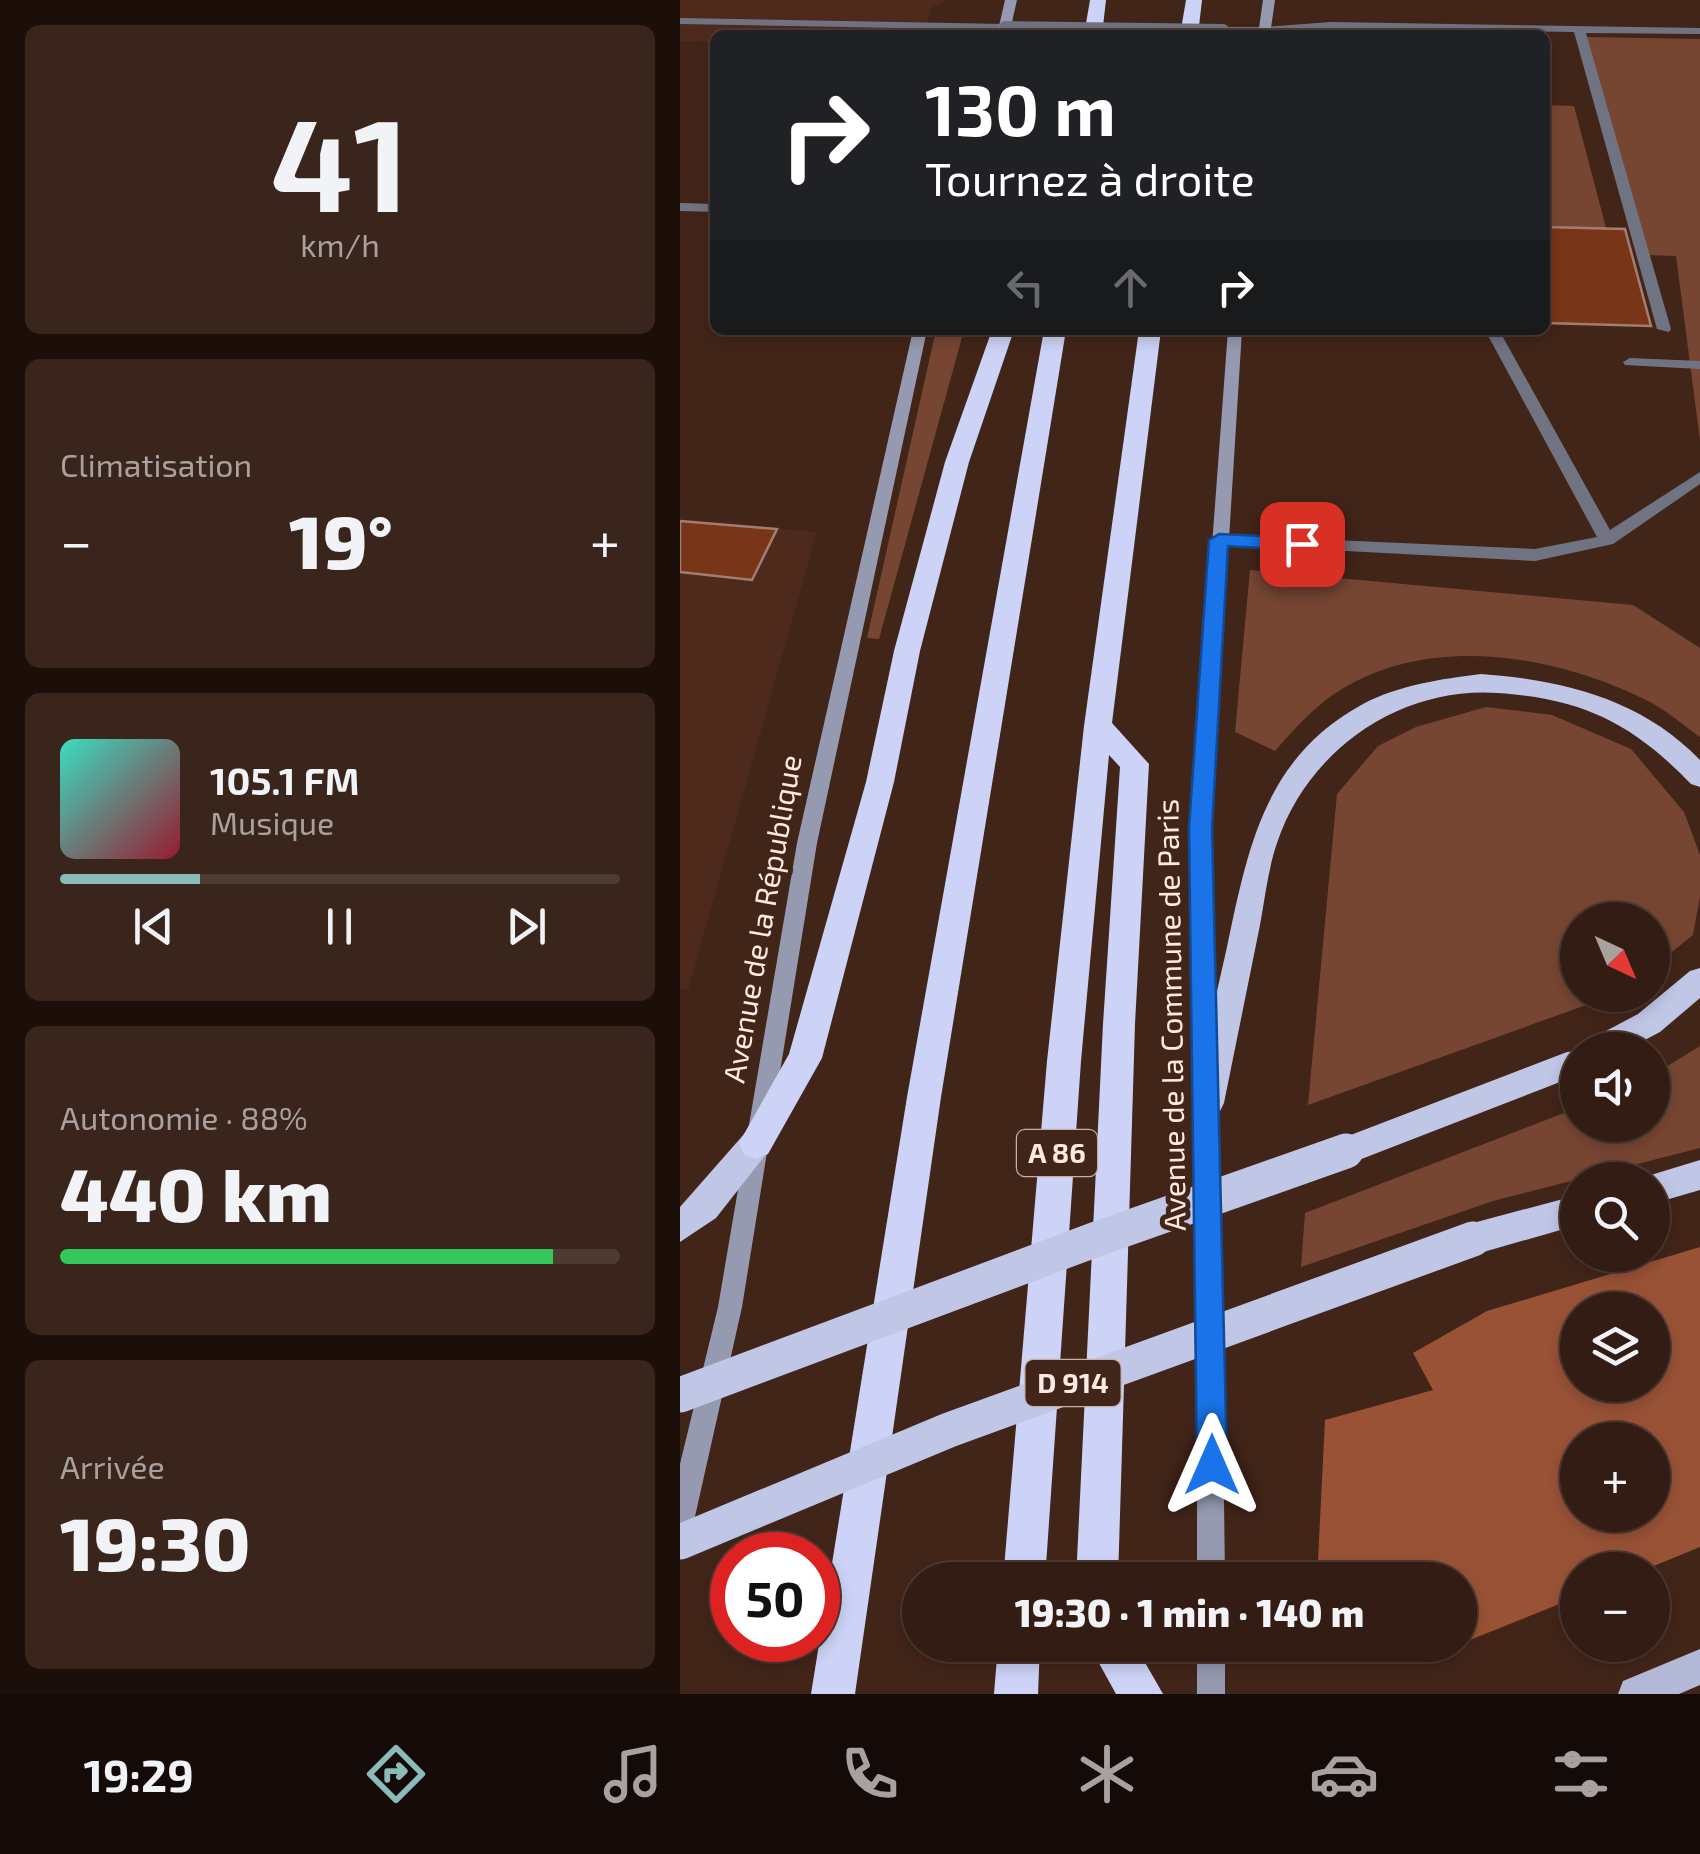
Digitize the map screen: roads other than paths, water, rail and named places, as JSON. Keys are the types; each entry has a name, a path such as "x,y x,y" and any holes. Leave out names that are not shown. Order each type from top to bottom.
{"highway":[{"path":"1094,30 1098,0"},
{"path":"1190,30 1194,0"},
{"path":"680,1227 704,1208 756,1143 805,1058 880,782 907,650 957,462 1001,335"},
{"path":"833,1694 924,1097 1054,335"},
{"name":"A 86","path":"1025,1562 1064,1061 1098,726 1149,335"},
{"path":"1208,1103 1264,842 1275,807 1286,787 1324,743 1356,720 1394,700 1433,688 1519,682 1571,694 1612,710 1653,732 1700,778"},
{"path":"1098,726 1136,764 1119,1024 1098,1562"},
{"path":"1632,1032 1649,1023 1700,980"},
{"path":"680,1395 1346,1151 1560,1068"},
{"path":"1670,1184 1700,1176"},
{"name":"D 914","path":"680,1542 968,1423 1473,1239 1560,1215"},
{"path":"1016,1694 1018,1662"},
{"path":"1121,1662 1141,1694"}],"main road":[{"path":"1004,30 1011,0"},
{"path":"1264,30 1269,0"},
{"name":"Avenue de la République","path":"680,1521 730,1307 807,843 919,335"},
{"name":"Avenue de la Commune de Paris","path":"1212,1562 1208,1103 1200,828 1235,335"},
{"path":"1211,1662 1211,1694"},
{"path":"1636,1694 1700,1666"}],"street":[{"path":"680,21 972,30"},
{"path":"1283,30 1331,25 1700,31"},
{"path":"1579,29 1664,328"},
{"path":"680,208 710,208"},
{"path":"1495,335 1608,540"},
{"path":"1630,362 1700,365"},
{"path":"1219,540 1535,555 1608,540 1700,477"}]}
